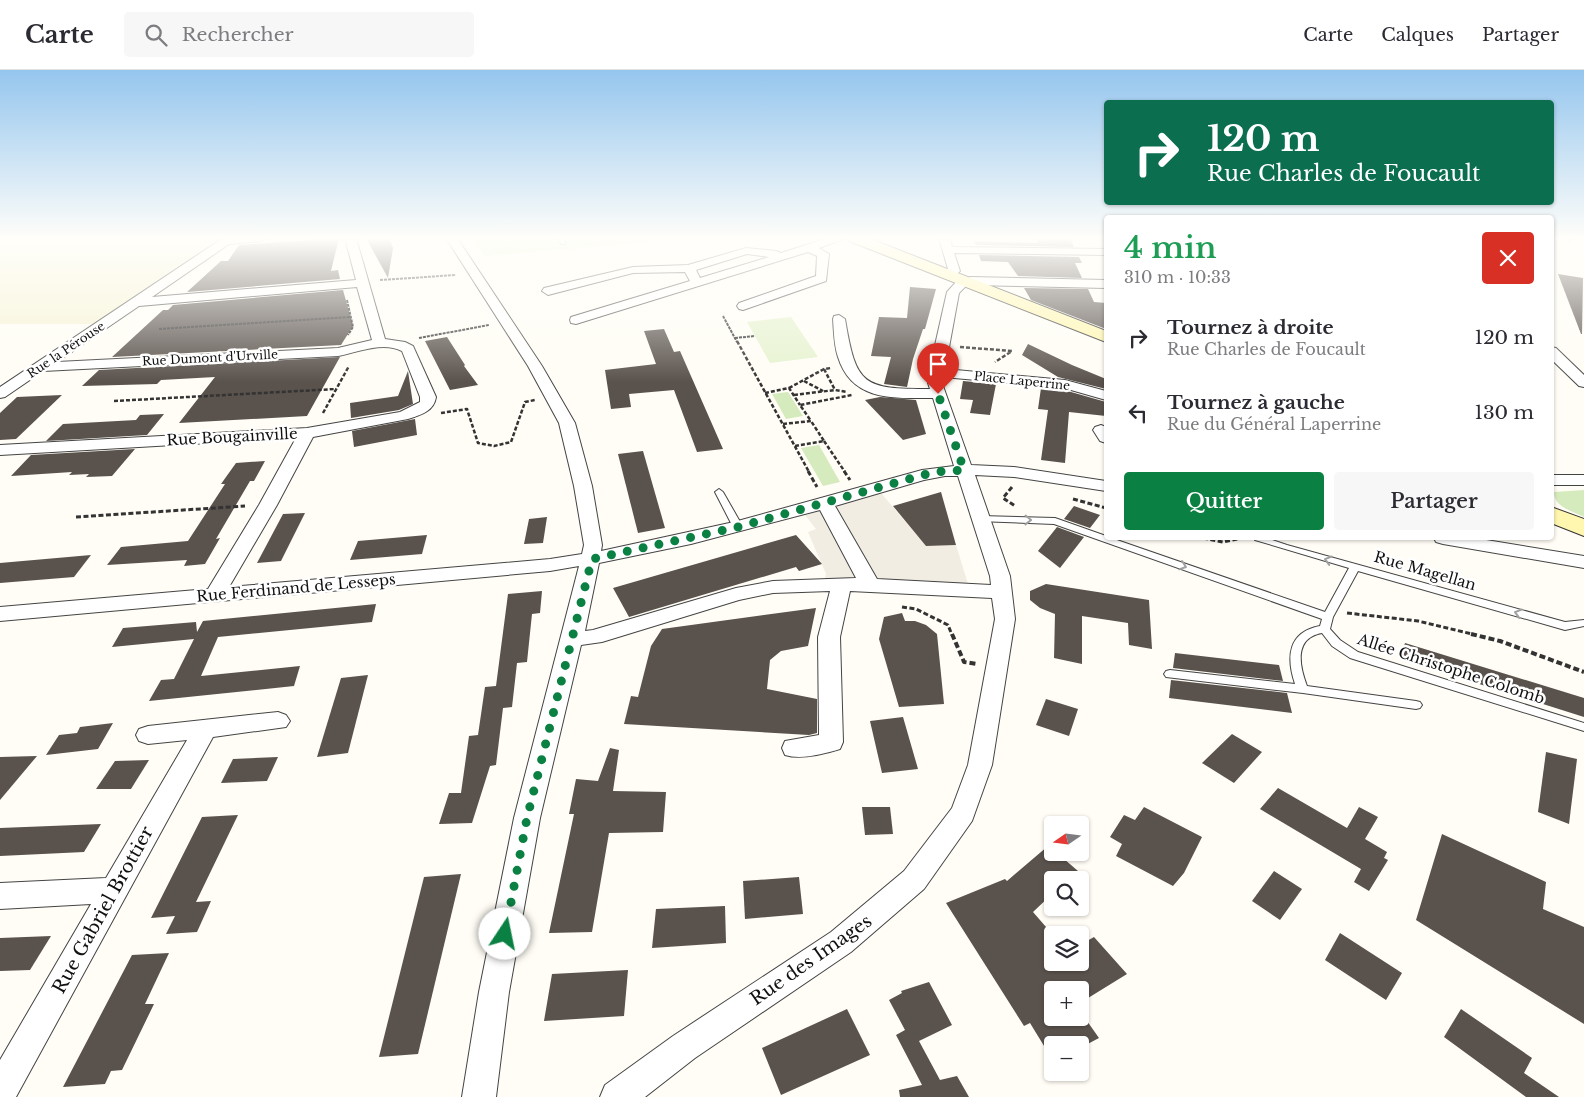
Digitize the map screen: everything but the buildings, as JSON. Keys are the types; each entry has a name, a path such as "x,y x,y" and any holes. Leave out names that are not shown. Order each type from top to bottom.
{"street":[{"name":"Rue la Pérouse","path":"2,392 160,286"},
{"path":"136,302 327,286"},
{"path":"363,286 379,343"},
{"path":"479,1097 494,992 527,818 592,559 593,545 583,486 567,423 535,366 482,286"},
{"path":"548,291 569,286"},
{"path":"576,320 687,286"},
{"path":"743,306 800,286"},
{"name":"Rue des Images","path":"618,1097 684,1047 841,942 914,880 963,813 980,765 1005,619 1000,576 935,382 953,292 960,286"},
{"path":"975,286 1104,337"},
{"path":"839,319 845,359 860,382 869,389 882,392 938,394"},
{"name":"Rue Dumont d'Urville","path":"41,367 338,352 379,343 397,345"},
{"path":"307,432 403,416 417,411 427,404 428,396 408,349 397,345"},
{"path":"1554,354 1584,383"},
{"name":"Place Laperrine","path":"936,372 1065,384 1104,395"},
{"name":"Rue Bougainville","path":"0,450 307,432"},
{"name":"Rue Bougainville","path":"214,595 268,505 307,432"},
{"name":"Rue Ferdinand de Lesseps","path":"0,614 550,565 592,559 738,527 934,472 964,470 1014,473 1104,486"},
{"path":"1554,480 1584,480"},
{"path":"828,509 870,585"},
{"path":"1554,515 1584,528"},
{"path":"1455,540 1584,562"},
{"path":"572,639 594,637 754,590 833,584 1003,592"},
{"path":"794,748 831,742 829,636 833,584"},
{"path":"148,735 278,721"},
{"name":"Rue Gabriel Brottier","path":"0,1092 205,729"},
{"path":"0,896 114,890"}],"lane":[{"path":"719,492 738,527"},
{"path":"980,519 1054,521 1104,538"},
{"path":"1110,540 1330,614"},
{"name":"Rue Magellan","path":"1264,540 1565,626 1584,623"},
{"path":"1303,690 1296,673 1296,647 1306,634 1324,629 1355,567"},
{"name":"Allée Christophe Colomb","path":"1324,629 1336,644 1354,655 1584,727"},
{"path":"1170,674 1416,705"}],"path":[{"path":"338,352 353,327 346,295"},
{"path":"723,316 818,490"},
{"path":"159,329 351,317"},
{"path":"397,345 405,340 492,324"},
{"path":"735,338 755,336"},
{"path":"942,345 1012,351 990,365 988,377"},
{"path":"307,432 317,425 358,348"},
{"path":"765,393 789,388 824,369 850,366"},
{"path":"824,369 835,390"},
{"path":"804,381 824,391"},
{"path":"789,388 859,494"},
{"path":"114,401 336,389"},
{"path":"794,395 835,390 856,394 800,405"},
{"path":"417,411 425,416 467,409 478,444 484,446 501,445 511,442 525,402 538,399"},
{"path":"783,424 811,421"},
{"path":"795,446 824,441"},
{"path":"1018,485 1013,486 1003,498 1014,505 1022,520"},
{"path":"1071,499 1104,507"},
{"path":"76,517 268,505"},
{"path":"1210,540 1231,543 1238,540"},
{"path":"897,606 916,609 948,624 964,662 998,668"},
{"path":"1330,614 1418,621 1500,641 1584,672"}],"shaded area":[{"path":"0,286 151,286 93,324 0,324"},
{"path":"881,493 926,546 956,545 968,584 823,588 826,574 808,532 816,529 805,515"}],"green space":[{"path":"791,317 818,357 770,363 747,322"},
{"path":"788,392 803,416 786,419 772,394"},
{"path":"819,445 840,482 823,486 801,448"},
{"path":"1584,490 1584,517 1560,505 1554,492"}],"route":[{"path":"505,934 527,818 592,559 738,527 934,472 964,470 938,394"}]}
